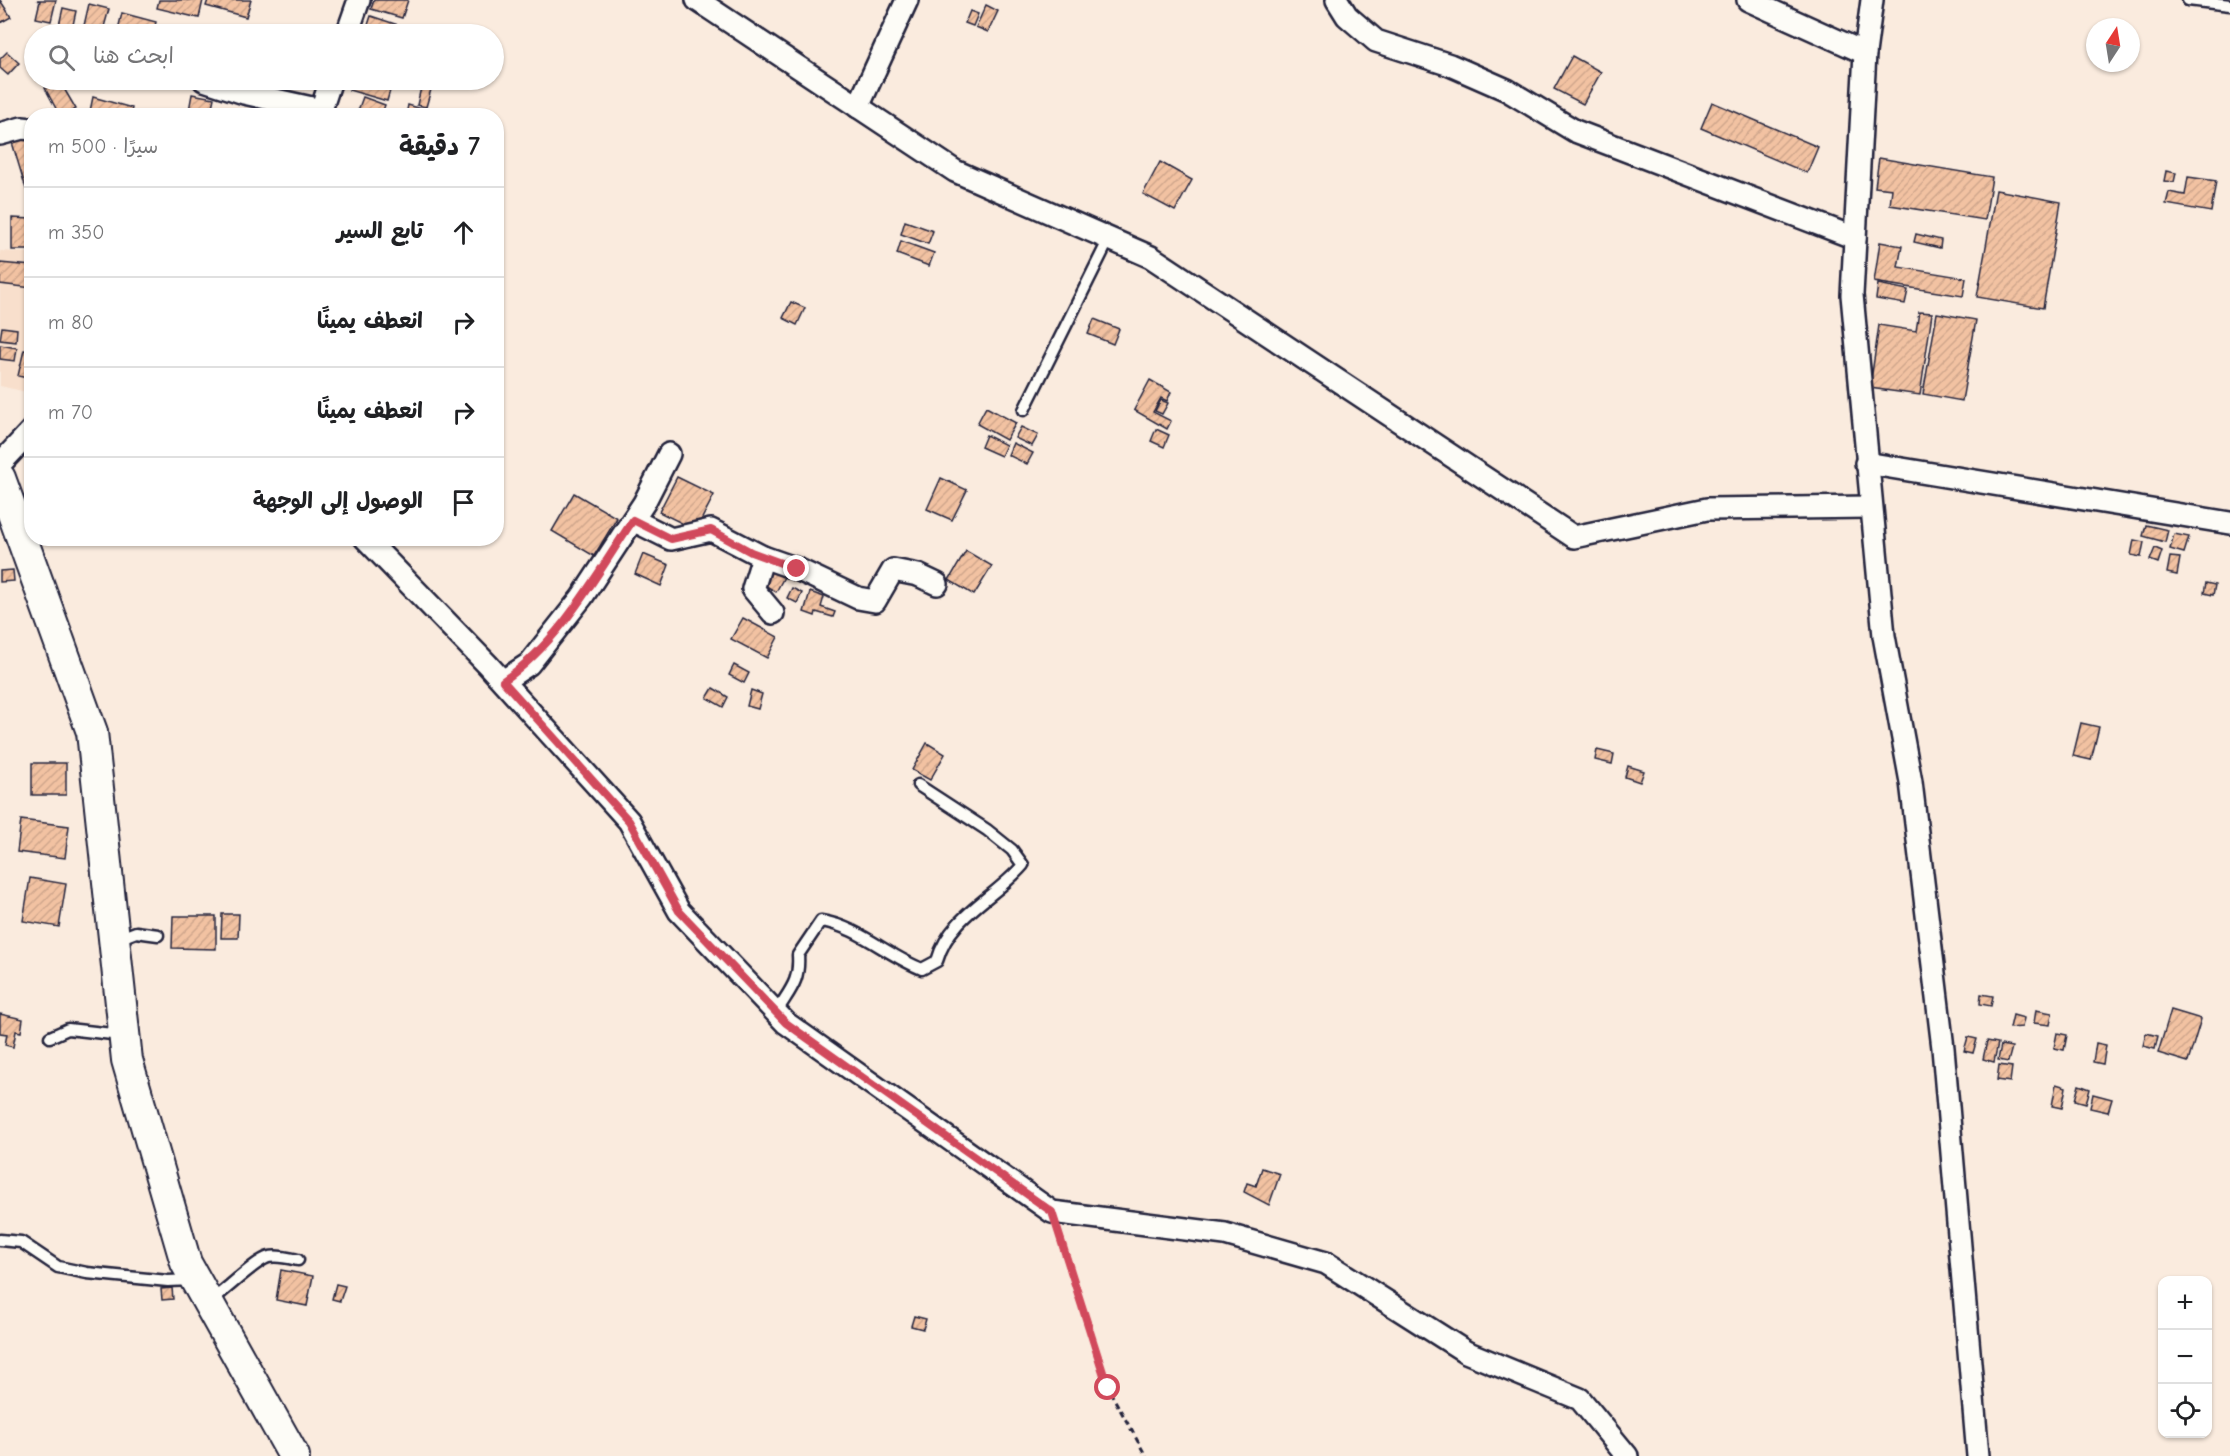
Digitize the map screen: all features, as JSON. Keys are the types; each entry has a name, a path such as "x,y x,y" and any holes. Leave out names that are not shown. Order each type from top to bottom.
{"street":[{"path":"351,24 359,0"},
{"path":"697,0 955,171 1151,257 1574,537 1707,509 1871,507"},
{"path":"858,107 907,0"},
{"path":"1337,0 1347,16 1376,41 1450,65 1497,86 1553,115 1575,131 1855,238"},
{"path":"1748,0 1865,52"},
{"path":"1872,0 1865,52 1852,295 1884,636 1911,782 1943,1048 1978,1456"},
{"path":"235,90 301,108"},
{"path":"322,108 328,90"},
{"path":"0,134 24,128"},
{"path":"0,464 24,438"},
{"path":"503,681 529,664 550,640 633,520 669,454"},
{"path":"1866,463 2230,523"},
{"path":"0,478 24,544"},
{"path":"633,520 671,539 711,530 763,557 797,569 858,598 875,601 893,570 918,575 937,584"},
{"path":"25,546 92,732 127,1060 186,1263 294,1456"},
{"path":"372,546 503,681 629,821 679,911 786,1023 1052,1212 1225,1234 1326,1263 1466,1352 1580,1399 1627,1456"},
{"path":"763,557 753,589 772,613"}],"lane":[{"path":"2188,0 2213,1 2230,5"},
{"path":"1024,410 1109,239"},
{"path":"776,1013 794,986 799,972 798,955 821,921 836,923 903,962 922,969 937,961 941,946 967,912 1008,883 1023,865 1012,850 987,830 918,785"},
{"path":"114,940 136,932 158,935"},
{"path":"50,1037 68,1029 124,1035"},
{"path":"0,1240 21,1242 58,1267 87,1273 168,1281 202,1291 238,1281 257,1262 272,1256 298,1260"}],"path":[{"path":"1052,1212 1108,1388 1146,1456"}],"shaded area":[{"path":"0,251 24,253 24,391 0,386"}],"building":[{"path":"0,0 11,17 0,23"},
{"path":"37,0 56,0 51,21 36,18 40,1"},
{"path":"159,0 203,0 199,18 157,8"},
{"path":"208,0 251,0 246,17 206,6"},
{"path":"374,0 408,0 402,18 371,9"},
{"path":"89,4 109,9 105,24 84,24"},
{"path":"986,5 998,11 988,32 976,27"},
{"path":"63,8 76,11 73,24 59,24"},
{"path":"970,11 978,14 973,26 965,23"},
{"path":"122,13 156,22 156,24 119,24"},
{"path":"371,16 395,24 368,24"},
{"path":"7,52 19,63 8,75 0,68 0,59"},
{"path":"1572,56 1601,72 1583,104 1554,89"},
{"path":"46,90 65,90 75,108 56,108"},
{"path":"349,90 390,90 387,101"},
{"path":"420,90 431,90 426,107 417,105"},
{"path":"192,94 214,98 212,108 189,108"},
{"path":"93,97 132,108 91,108"},
{"path":"363,97 385,105 384,108 359,108"},
{"path":"1712,102 1818,147 1807,173 1701,128"},
{"path":"24,136 24,182 11,139"},
{"path":"1879,158 1992,177 1985,220 1890,205 1892,189 1875,187"},
{"path":"1160,162 1192,180 1175,211 1143,194"},
{"path":"2166,171 2176,173 2174,182 2164,181"},
{"path":"2188,177 2216,181 2211,212 2166,204 2169,192 2185,195"},
{"path":"1996,190 2061,202 2043,308 1977,297"},
{"path":"12,218 24,219 24,250 12,250"},
{"path":"905,221 933,231 928,244 901,234"},
{"path":"1916,234 1941,240 1940,248 1914,242"},
{"path":"901,241 934,253 929,266 897,254"},
{"path":"1880,242 1902,246 1898,267 1966,278 1963,296 1874,282"},
{"path":"0,263 24,265 24,287 0,284"},
{"path":"1878,284 1908,290 1905,304 1876,299"},
{"path":"791,302 805,308 797,325 783,318"},
{"path":"1919,312 1932,313 1920,395 1870,388 1879,325 1916,331"},
{"path":"1937,313 1976,320 1962,401 1923,394"},
{"path":"1094,319 1119,329 1113,344 1088,334"},
{"path":"2,327 17,329 16,342 0,340"},
{"path":"0,345 17,348 15,361 0,359"},
{"path":"24,350 24,377 18,376"},
{"path":"1150,380 1171,392 1167,401 1161,398 1153,412 1171,421 1167,429 1134,410"},
{"path":"1161,400 1168,403 1162,414 1155,411"},
{"path":"986,407 1016,423 1006,440 977,424"},
{"path":"1021,427 1038,435 1032,446 1015,438"},
{"path":"1156,429 1169,435 1164,447 1151,441"},
{"path":"986,435 1006,445 1001,456 981,447"},
{"path":"1013,443 1033,453 1027,464 1008,455"},
{"path":"677,477 714,495 696,530 659,512"},
{"path":"941,478 967,490 952,520 927,509"},
{"path":"574,493 617,518 594,556 552,531"},
{"path":"2146,525 2168,530 2165,542 2143,536"},
{"path":"2174,534 2189,537 2184,553 2170,549"},
{"path":"2134,540 2144,542 2141,557 2131,555"},
{"path":"2155,548 2162,551 2158,563 2150,560"},
{"path":"966,551 992,566 974,595 949,580"},
{"path":"643,554 669,565 661,586 635,574"},
{"path":"2170,557 2180,558 2177,575 2167,573"},
{"path":"772,568 785,575 776,592 763,584"},
{"path":"13,570 14,581 0,582 0,571"},
{"path":"2206,583 2215,585 2213,595 2204,593"},
{"path":"792,588 802,593 797,603 787,598"},
{"path":"810,592 824,597 821,607 835,612 833,617 816,612 815,616 804,612"},
{"path":"743,618 778,637 767,658 731,639"},
{"path":"734,665 749,673 744,683 729,675"},
{"path":"713,688 728,697 723,707 707,698"},
{"path":"751,690 762,694 758,709 747,706"},
{"path":"2081,723 2099,727 2091,760 2073,756"},
{"path":"927,743 945,754 930,780 912,770"},
{"path":"1597,750 1614,754 1612,764 1595,760"},
{"path":"32,763 66,763 66,795 32,795"},
{"path":"1628,766 1644,771 1640,782 1625,777"},
{"path":"21,820 69,826 65,858 17,852"},
{"path":"30,878 66,884 59,927 23,921"},
{"path":"222,914 239,914 238,938 221,938"},
{"path":"173,916 216,916 216,949 172,948"},
{"path":"1981,994 1993,996 1991,1006 1980,1004"},
{"path":"2036,1010 2052,1013 2050,1025 2034,1023"},
{"path":"2171,1010 2201,1019 2188,1062 2158,1053"},
{"path":"0,1014 23,1019 21,1032 16,1031 13,1047 5,1045 7,1034 0,1033"},
{"path":"2013,1015 2024,1018 2022,1027 2010,1028"},
{"path":"2057,1033 2067,1035 2064,1050 2054,1048"},
{"path":"2146,1033 2158,1036 2155,1049 2143,1046"},
{"path":"1968,1037 1977,1039 1973,1053 1964,1051"},
{"path":"1987,1041 1998,1043 1994,1062 1983,1059"},
{"path":"2096,1043 2106,1045 2103,1064 2093,1062"},
{"path":"2001,1045 2012,1047 2008,1062 1998,1060"},
{"path":"1999,1065 2012,1067 2010,1082 1997,1080"},
{"path":"2056,1084 2066,1087 2062,1108 2052,1106"},
{"path":"2079,1085 2090,1089 2086,1103 2075,1100"},
{"path":"2093,1094 2112,1099 2108,1112 2090,1108"},
{"path":"1262,1168 1280,1174 1269,1205 1244,1192 1247,1183 1256,1186"},
{"path":"281,1270 313,1276 307,1306 276,1300"},
{"path":"336,1284 345,1286 340,1301 332,1299"},
{"path":"172,1288 173,1299 162,1300 161,1289"},
{"path":"914,1316 926,1319 923,1329 911,1326"}],"route":[{"path":"797,569 751,552 711,530 671,539 633,520 550,640 529,664 503,681 629,821 679,911 786,1023 1052,1212 1108,1388"}]}
